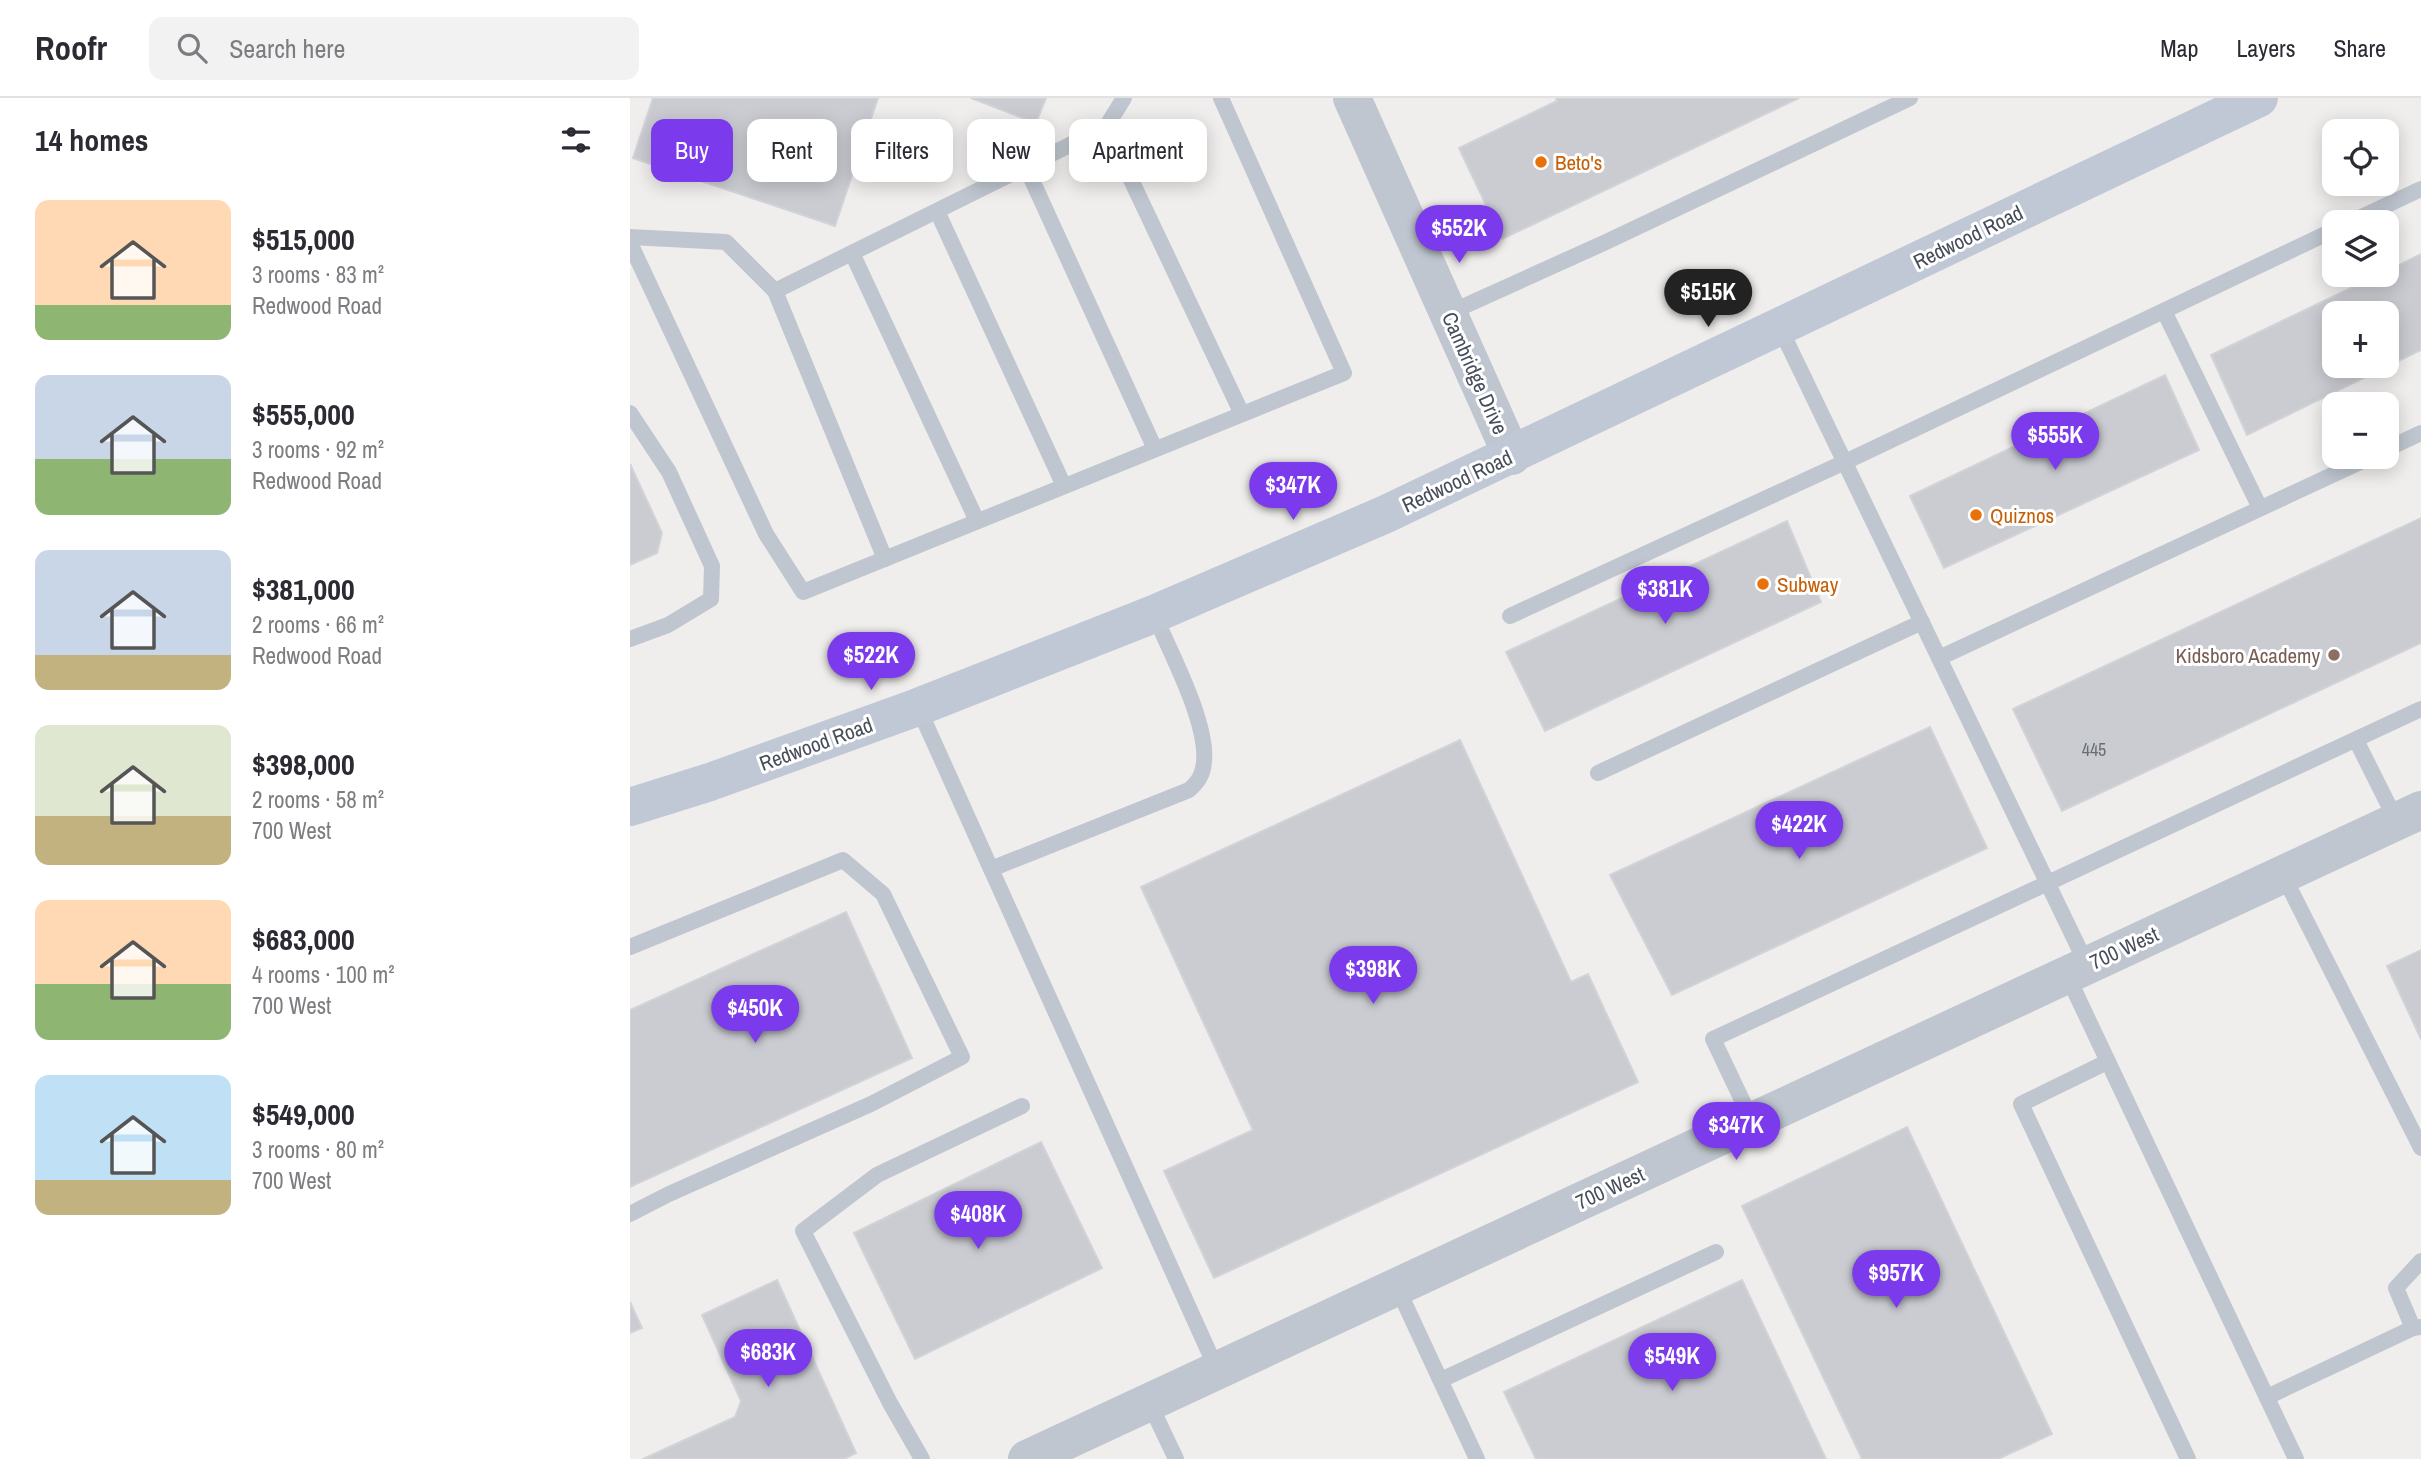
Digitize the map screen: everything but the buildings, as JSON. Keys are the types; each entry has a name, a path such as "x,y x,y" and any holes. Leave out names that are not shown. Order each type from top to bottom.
{"main road":[{"name":"Redwood Road","path":"630,807 710,782 918,707 1154,614 1387,514 2259,98"}],"street":[{"name":"Cambridge Drive","path":"1352,98 1513,456"},
{"name":"700 West","path":"1027,1459 2409,816"}],"lane":[{"path":"1111,119 1124,98"},
{"path":"630,243 766,534 803,592 1343,373 1221,98"},
{"path":"1449,314 1606,242 1883,104 1910,98"},
{"path":"775,291 996,182"},
{"path":"1033,182 1155,449"},
{"path":"1132,182 1242,414"},
{"path":"2376,210 2421,189"},
{"path":"937,211 1064,486"},
{"path":"1510,616 2322,236"},
{"path":"630,237 726,242 775,291 885,559"},
{"path":"852,253 977,521"},
{"path":"2164,311 2260,508"},
{"path":"1780,328 2048,884 2107,1062 2296,1459"},
{"path":"630,413 669,472 712,566 711,599 668,625 630,639"},
{"path":"2399,443 2421,433"},
{"path":"1939,657 2345,469"},
{"path":"991,869 1189,790 1200,781 1204,764 1204,743 1193,707 1154,614"},
{"path":"1598,773 1922,622"},
{"path":"918,707 1217,1370"},
{"path":"1752,1122 1713,1039 2421,709"},
{"path":"2356,740 2409,816"},
{"path":"630,947 843,860 883,894 962,1057 871,1104 630,1214"},
{"path":"2283,875 2421,1148"},
{"path":"2107,1062 2021,1104 2188,1459"},
{"path":"922,1459 890,1403 803,1231 877,1175 1022,1106"},
{"path":"1441,1380 1716,1252"},
{"path":"2267,1397 2417,1327 2396,1288 2421,1261"},
{"path":"1398,1287 1477,1459"},
{"path":"1149,1402 1176,1459"}],"place":[{"name":"Beto's","path":"1541,162"},
{"name":"Quiznos","path":"1976,515"},
{"name":"Subway","path":"1763,584"},
{"name":"Kidsboro Academy","path":"2334,655"}]}
